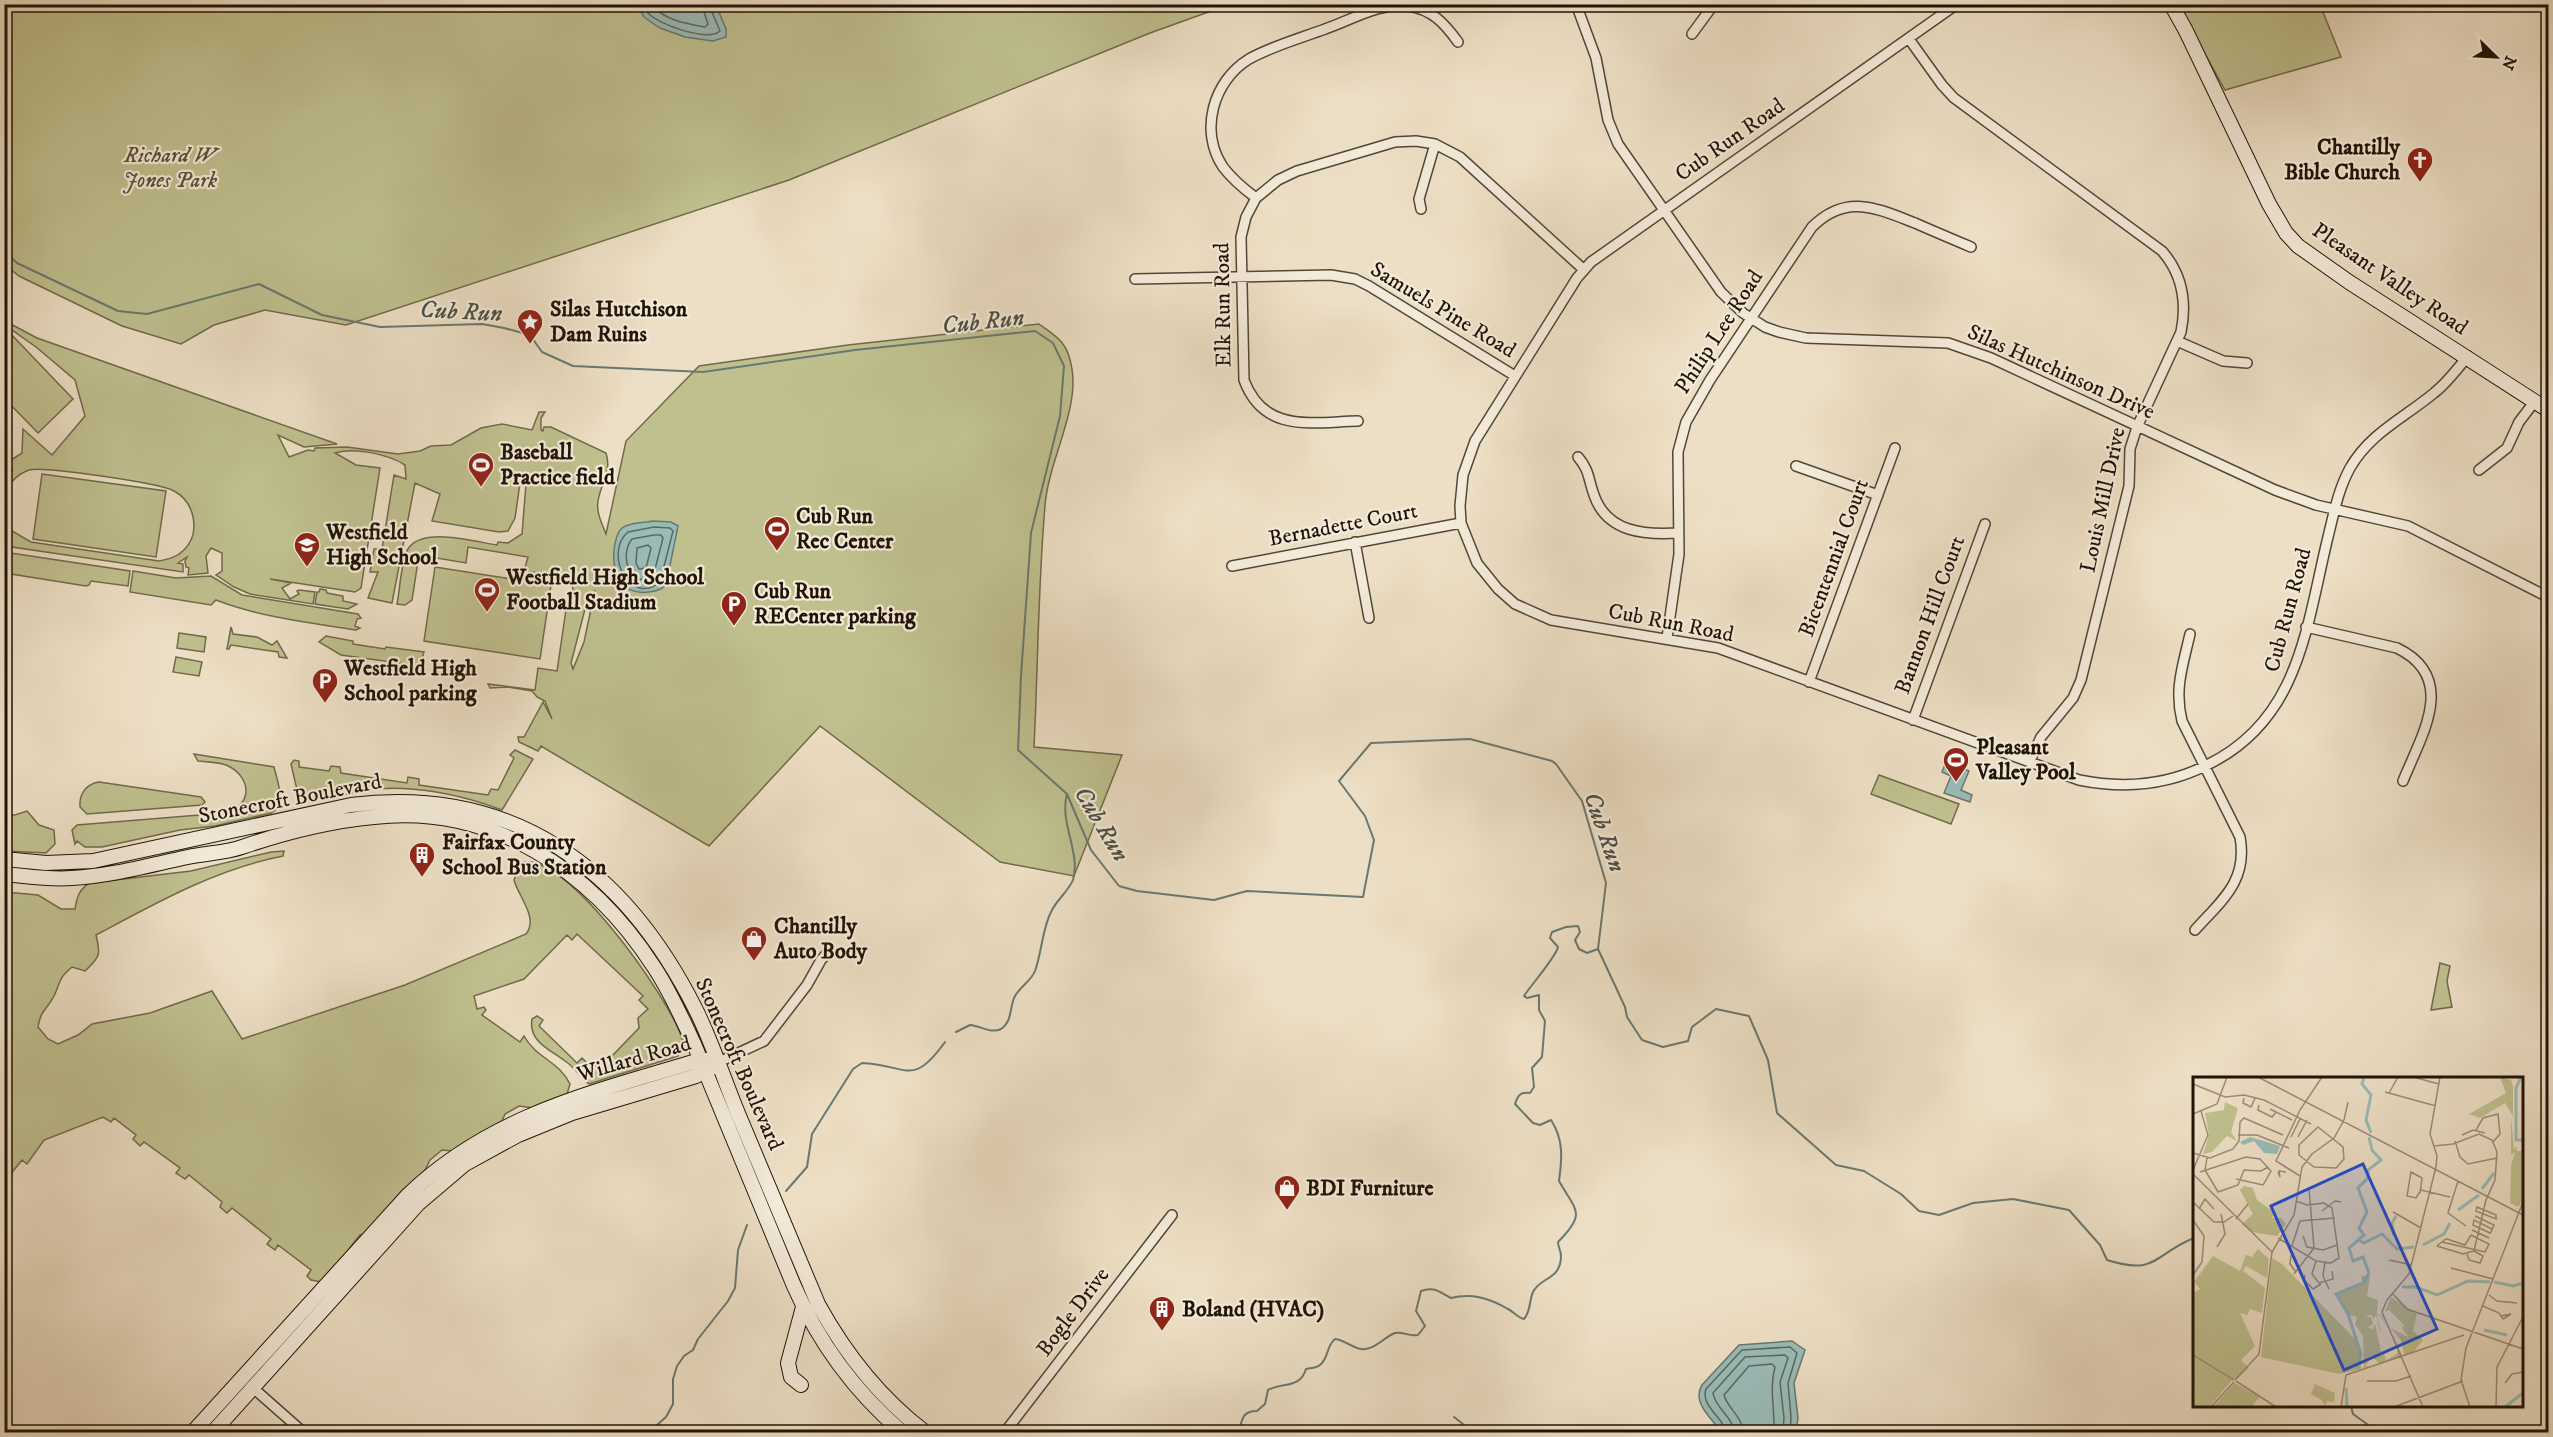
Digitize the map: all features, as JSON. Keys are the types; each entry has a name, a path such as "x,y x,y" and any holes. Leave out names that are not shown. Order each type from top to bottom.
{"main road":[{"name":"Pleasant Valley Road","path":"2171,4 2269,204 2286,233 2298,246 2548,410"},
{"name":"Stonecroft Boulevard","path":"4,859 46,863 93,861 351,805 376,802 434,802 483,812 529,830 554,843 589,869 619,898 656,943 680,980 719,1062 728,1090 782,1219 818,1304 831,1328 853,1361 880,1393 925,1432"},
{"name":"Stonecroft Boulevard","path":"4,874 71,878 101,875 243,847 299,831 374,817 432,817 470,824 507,836 542,854 575,876 607,907 638,943 660,976 676,1005 703,1066 803,1307 826,1348 851,1382 902,1432"},
{"name":"Willard Road","path":"193,1432 408,1194 429,1174 457,1153 504,1126 568,1100 719,1062"},
{"name":"Willard Road","path":"213,1432 418,1204 465,1164 510,1139 572,1113 703,1066"},
{"path":"801,1385 791,1377 788,1363 803,1307"}],"street":[{"name":"Silas Hutchinson Drive","path":"1576,4 1600,70 1612,133 1721,292 1751,318 1779,332 1806,338 1929,341 1955,345 1990,358 2275,490 2333,509 2408,526 2548,597"},
{"path":"1692,34 1714,4"},
{"name":"Cub Run Road","path":"1957,4 1583,269 1475,441 1468,458 1461,492 1461,523 1470,548 1487,577 1506,597 1527,610 1567,623 1719,648 2062,775 2105,785 2153,783 2181,777 2227,755 2248,738 2280,700 2296,666 2333,509 2350,468 2373,438 2436,392 2468,356"},
{"path":"1256,198 1232,178 1224,167 1212,138 1212,112 1217,96 1227,79 1239,66 1260,54 1395,5 1426,11 1445,24 1458,42"},
{"name":"Louis Mill Drive","path":"1908,39 1942,86 1954,98 2162,251 2172,263 2183,292 2184,318 2177,341 2137,427 2130,449 2129,486 2081,680 2073,698 2041,737 2029,763"},
{"name":"Elk Run Road","path":"1358,421 1290,422 1272,416 1258,405 1248,391 1243,375 1242,230 1256,198 1278,180 1297,171 1395,142 1416,141 1435,144 1460,157 1583,269"},
{"path":"1421,209 1419,199 1435,144"},
{"name":"Philip Lee Road","path":"1666,638 1679,554 1678,452 1686,422 1812,226 1834,210 1853,206 1872,207 1971,247"},
{"name":"Samuels Pine Road","path":"1135,279 1331,275 1355,279 1515,376"},
{"path":"2177,341 2228,363 2247,363"},
{"path":"2479,470 2507,448 2519,422 2535,401"},
{"name":"Bicentennial Court","path":"1809,682 1895,448"},
{"path":"1578,457 1588,468 1595,499 1601,510 1616,524 1644,534 1679,533"},
{"path":"1796,466 1878,495"},
{"name":"Bernadette Court","path":"1232,566 1461,523"},
{"name":"Bannon Hill Court","path":"1912,720 1985,524"},
{"path":"1355,542 1369,618"},
{"path":"2306,627 2397,648 2423,670 2431,687 2432,710 2403,781"},
{"path":"2190,634 2178,692 2178,705 2182,721 2240,837 2242,858 2239,876 2232,888 2195,930"},
{"path":"719,1062 764,1041 807,985 821,960 830,950"},
{"name":"Bogle Drive","path":"1005,1432 1172,1215"},
{"path":"242,1378 303,1432"}],"green space":[{"name":"Richard W Jones Park","path":"4,5 1228,5 1150,33 789,180 346,325 265,310 214,325 181,344 122,326 19,276 5,265"},
{"path":"2178,5 2333,5 2321,7 2341,57 2225,90"},
{"path":"5,321 37,338 337,444 304,447 278,435 289,457 308,450 314,451 315,448 347,447 398,454 420,451 431,446 451,445 481,428 502,424 532,430 539,412 545,412 541,418 541,430 543,431 544,427 551,427 606,453 608,466 599,494 598,509 606,534 626,441 699,366 848,345 1039,324 1065,347 1072,369 1073,385 1067,419 1047,489 1045,506 1039,596 1034,747 1122,755 1074,876 1000,862 820,726 709,846 541,746 538,751 519,742 518,737 524,737 543,702 552,719 545,701 532,691 508,687 490,688 488,684 535,690 538,668 557,671 568,596 573,590 571,578 524,571 528,557 468,547 466,563 419,555 412,600 405,605 397,604 404,561 408,549 415,542 425,538 450,537 497,545 498,542 508,543 522,534 526,484 520,483 515,518 508,531 499,532 432,521 440,494 415,483 392,603 368,598 378,572 370,572 374,549 382,549 394,475 406,479 405,465 371,453 343,451 335,453 356,465 380,468 361,588 355,592 270,579 291,583 282,588 290,599 299,594 297,591 299,590 315,592 313,604 250,594 234,587 216,575 222,571 222,553 211,548 206,556 208,573 188,575 189,568 186,567 185,561 187,557 178,563 183,564 183,572 5,546 4,514 12,531 31,542 159,561 173,557 184,550 193,535 194,527 187,502 174,491 126,480 56,470 29,470 13,480 5,496 5,479 13,470 5,477 5,464 22,453 23,429 52,455 85,416 75,380 36,347 5,325","holes":["595,590 584,642 573,669 571,663 585,609 592,600"]},
{"path":"8,331 73,399 38,433 5,399 4,334"},
{"path":"42,474 166,491 156,557 33,539"},
{"path":"4,552 130,571 128,586 91,581 86,586 5,573"},
{"name":"Westfield High School Football Stadium","path":"435,567 551,585 540,659 424,641"},
{"path":"133,571 176,578 211,576 242,595 358,614 361,618 357,619 355,626 360,628 356,630 285,619 216,600 211,605 130,592"},
{"path":"320,589 343,596 343,601 357,604 348,609 315,604 317,592"},
{"path":"231,627 233,634 257,637 272,645 277,641 287,658 279,657 278,652 231,645 227,649"},
{"path":"179,633 206,637 204,652 177,648"},
{"path":"326,636 353,641 353,644 424,652 420,666 341,655 319,642"},
{"path":"176,657 202,662 199,676 173,672"},
{"path":"515,750 533,759 502,810 452,795 400,788 366,790 324,798 303,795 303,799 297,790 291,764 294,760 299,761 299,767 329,771 331,766 340,767 341,773 407,783 408,777 419,779 419,785 488,795 491,789 498,790 514,758 510,755"},
{"path":"194,754 274,767 280,792 276,809 271,813 215,826 180,830 102,847 85,847 77,841 75,844 72,830 77,825 224,813 241,804 246,790 240,776 226,765 198,761"},
{"path":"1879,775 1959,804 1951,824 1871,794"},
{"path":"99,782 201,797 205,802 202,805 87,814 80,807 82,794 87,787"},
{"path":"27,811 39,825 54,830 55,844 46,853 5,851 5,814 15,815"},
{"path":"284,851 283,856 234,869 187,888 96,935 99,951 96,959 85,971 72,967 64,974 38,1027 48,1039 58,1044 78,1035 92,1024 150,1013 212,991 242,1039 405,985 526,934 529,928 529,914 514,880 520,863 539,864 562,878 613,930 637,962 674,1020 682,1039 678,1056 589,1084 568,1063 537,1039 532,1027 532,1019 537,1016 543,1020 539,1026 577,1063 582,1058 593,1069 603,1058 612,1056 639,1028 638,1018 648,1009 639,1000 643,996 577,934 572,940 567,935 524,979 474,996 477,1009 484,1007 486,1010 482,1015 520,1042 524,1036 535,1050 560,1070 570,1084 567,1094 534,1108 519,1106 505,1114 502,1121 454,1151 442,1150 430,1160 423,1174 365,1234 360,1235 322,1282 311,1280 307,1276 311,1270 278,1245 275,1250 267,1244 271,1239 232,1208 227,1213 220,1207 222,1202 189,1175 185,1179 176,1173 180,1168 144,1142 140,1146 133,1139 136,1135 114,1118 111,1122 103,1117 44,1140 27,1164 22,1160 5,1181 5,892 38,895 61,909 75,909 79,894 90,883 191,871"},
{"path":"2440,963 2450,966 2447,981 2452,1007 2431,1010"}],"water":[{"path":"637,5 720,5 718,10 726,29 726,37 713,41 685,37 660,28 644,17"},
{"path":"653,521 671,522 678,526 666,585 656,591 640,592 626,587 617,574 614,559 615,542 619,531 624,527"},
{"name":"Pleasant Valley Pool","path":"1946,762 1969,771 1961,790 1972,795 1970,802 1944,793 1951,776 1942,772"},
{"path":"1792,1341 1805,1350 1794,1383 1798,1418 1796,1432 1721,1432 1701,1404 1699,1392 1702,1385 1739,1345"}],"waterway":[{"name":"Cub Run","path":"4,251 17,263 118,311 147,314 259,284 322,315 380,327 482,324 504,328 530,335 542,352 573,366 703,372 855,350 1035,331 1053,343 1064,366 1060,416 1031,533 1018,750 1067,794 1091,850 1119,886 1137,891 1214,900 1247,891 1363,897 1374,840 1365,816 1339,781 1371,743 1470,739 1552,761 1582,801 1606,883 1598,949 1625,1007 1627,1017 1642,1040 1663,1047 1688,1041 1692,1027 1716,1009 1749,1016 1768,1060 1777,1113 1836,1165 1864,1171 1901,1194 1919,1211 1939,1215 1973,1203 2013,1199 2069,1210 2100,1245 2107,1260 2136,1266 2154,1261 2193,1238"},
{"path":"956,1032 970,1025 990,1030 1001,1029 1005,1026 1015,996 1035,971 1049,917 1054,906 1069,888 1075,869 1066,816 1067,794"},
{"path":"1239,1432 1246,1414 1257,1411 1265,1404 1268,1390 1300,1380 1306,1369 1319,1366 1335,1339 1366,1349 1395,1333 1418,1335 1425,1326 1416,1311 1421,1291 1433,1289 1451,1298 1473,1296 1487,1299 1524,1319 1536,1287 1558,1270 1561,1256 1558,1242 1576,1218 1574,1206 1559,1181 1560,1142 1555,1127 1551,1120 1540,1125 1533,1123 1515,1104 1520,1095 1530,1093 1534,1087 1532,1068 1542,1057 1545,1021 1539,1010 1539,995 1527,998 1524,996 1556,952 1558,947 1550,938 1552,932 1578,926 1580,932 1575,940 1579,949 1587,953 1598,949"},
{"path":"786,1191 807,1167 812,1134 853,1069 862,1063 908,1070 916,1069 925,1065 945,1042"},
{"path":"649,1432 666,1417 673,1404 673,1379 677,1366 684,1356 693,1350 698,1339 728,1301 735,1288 738,1250 747,1225"},
{"name":"Cub Run","path":"2351,1407 2353,1414 2378,1432"},
{"path":"1454,1417 1473,1432"}],"place":[{"name":"Chantilly Bible Church","path":"2420,183"},
{"name":"Silas Hutchison Dam Ruins","path":"530,345"},
{"name":"Baseball Practice field","path":"481,488"},
{"name":"Cub Run Rec Center","path":"777,552"},
{"name":"Westfield High School","path":"307,568"},
{"name":"Westfield High School Football Stadium","path":"487,613"},
{"name":"Cub Run RECenter parking","path":"734,627"},
{"name":"Westfield High School parking","path":"325,704"},
{"name":"Pleasant Valley Pool","path":"1956,783"},
{"name":"Fairfax County School Bus Station","path":"422,878"},
{"name":"Chantilly Auto Body","path":"754,962"},
{"name":"BDI Furniture","path":"1287,1211"},
{"name":"Boland (HVAC)","path":"1162,1332"}]}
